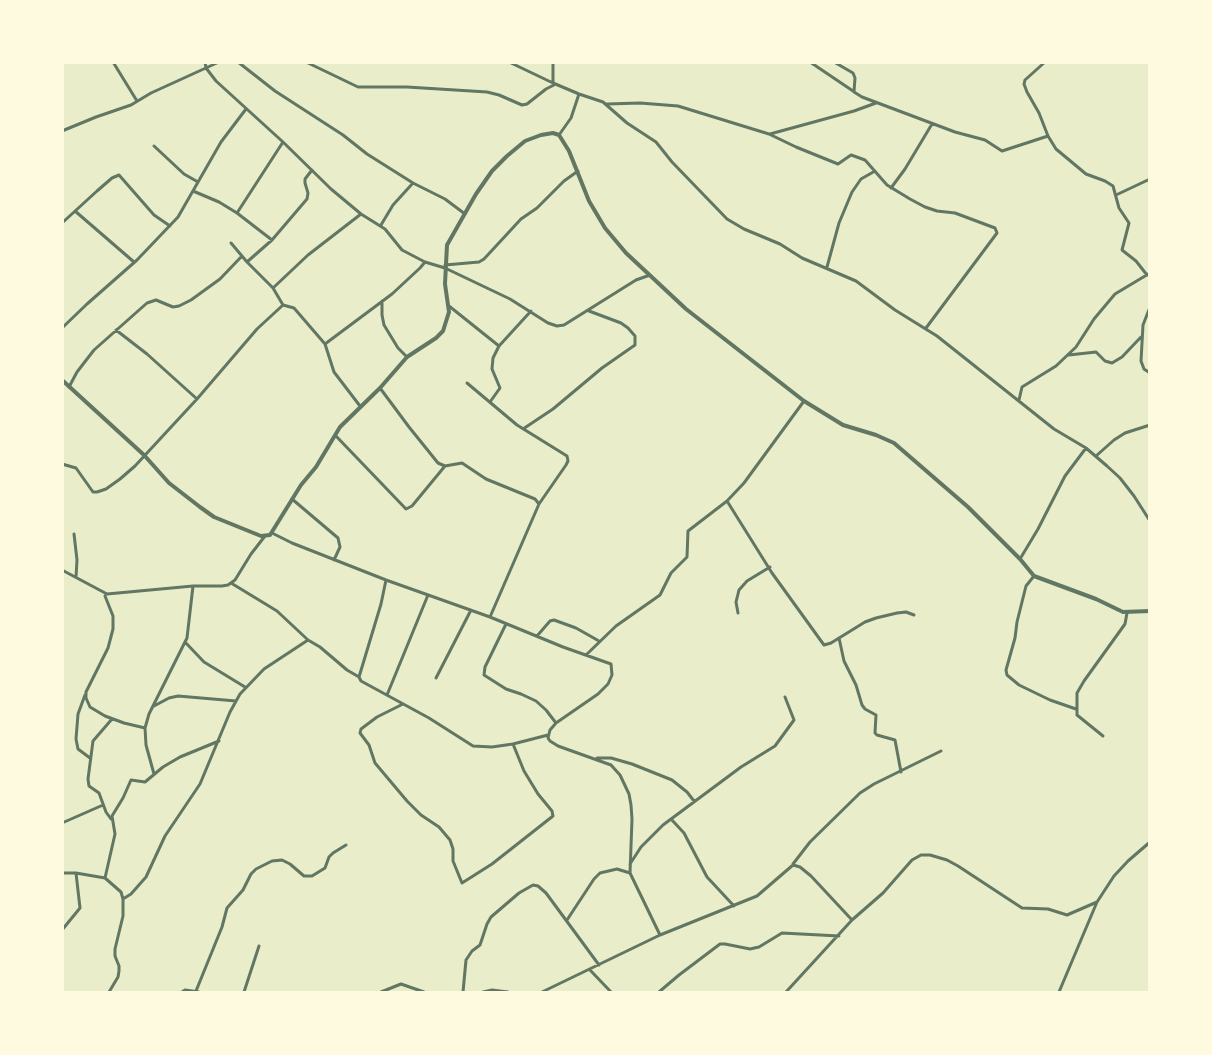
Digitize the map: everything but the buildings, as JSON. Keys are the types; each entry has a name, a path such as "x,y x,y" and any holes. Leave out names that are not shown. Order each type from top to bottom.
{"street":[{"path":"113,62 137,101"},
{"path":"205,62 206,68 216,81 361,214 380,225 402,250 425,262 445,266 510,299 548,323 559,326 570,322 636,280 650,276"},
{"path":"62,131 118,110 218,62"},
{"path":"238,62 275,91 344,135 367,154 413,183 445,199 465,214"},
{"path":"306,62 358,87 408,87 487,92 525,106 554,84"},
{"path":"509,62 554,84 607,104 627,123 656,142 672,162 727,219 744,229 780,244 802,258 827,267 856,281 895,310 926,328 1019,400 1054,430 1086,448 1096,456 1120,478 1150,521"},
{"path":"553,62 554,84"},
{"path":"810,62 862,97 955,132 986,140 1003,151 1048,136"},
{"path":"834,62 846,68 854,75 854,91"},
{"path":"1019,400 1021,389 1025,385 1056,366 1076,347 1094,319 1111,298 1119,291 1148,274 1122,250 1129,223 1119,208 1113,186 1086,174 1076,167 1056,149 1048,136 1024,84 1025,80 1045,62"},
{"path":"559,135 571,118 579,94"},
{"path":"607,104 640,103 678,106 769,134 838,164 851,155 865,160 891,188 925,207 961,215 995,228 997,231 926,328"},
{"path":"769,134 854,112 877,103"},
{"path":"62,328 134,262 178,217 222,142 246,109"},
{"path":"891,188 905,169 932,124"},
{"path":"62,570 107,594 193,586 222,586 235,580 265,536 272,533 335,434 407,358 443,331 448,317 445,266 449,240 492,171 525,141 553,133 559,135 569,151 589,201 606,228 626,253 686,309 804,401 844,426 891,440 955,495 1020,559 1034,576 1127,613 1150,611"},
{"path":"237,213 284,142"},
{"path":"154,146 184,174 198,182"},
{"path":"247,262 272,240 307,198 308,193 304,183 312,170"},
{"path":"827,267 839,223 852,192 861,179 875,171"},
{"path":"445,266 481,261 521,219 537,208 564,181 578,172"},
{"path":"62,224 112,178 119,176 154,215 170,226"},
{"path":"1116,196 1150,179"},
{"path":"380,225 393,205 413,183"},
{"path":"193,191 219,202 237,213 272,240"},
{"path":"75,211 134,262"},
{"path":"273,288 308,255 361,214"},
{"path":"232,243 247,262 273,288 283,305 294,308 325,344 334,372 360,406"},
{"path":"69,387 85,361 101,343 153,300 177,307 220,279 242,256"},
{"path":"325,344 392,294 425,262"},
{"path":"382,302 384,325 398,348 407,358"},
{"path":"62,464 76,468 91,491 97,492 106,489 120,479 197,399 257,329 283,305"},
{"path":"448,305 499,346"},
{"path":"1150,307 1144,319 1142,337 1142,366 1150,373"},
{"path":"523,429 553,409 602,368 635,345 635,336 628,328 588,310"},
{"path":"490,402 497,395 500,388 491,365 499,346 531,311"},
{"path":"116,330 147,354 197,399"},
{"path":"1068,355 1096,352 1112,363 1122,357 1142,337"},
{"path":"62,380 144,456 169,483 214,517 265,536"},
{"path":"467,383 523,429 565,453 568,458 566,465 539,504 490,617"},
{"path":"380,388 438,463 445,466 462,463 486,479 535,499 539,504"},
{"path":"586,655 616,626 660,596 671,573 687,558 688,531 727,501 744,483 804,401"},
{"path":"1096,456 1125,433 1150,425"},
{"path":"335,434 406,509 412,506 445,466"},
{"path":"1020,559 1038,529 1065,476 1086,448"},
{"path":"292,499 338,538 340,547 334,560"},
{"path":"727,501 823,645 826,646 865,622 876,618 906,612 914,615"},
{"path":"272,533 334,560 472,610 611,664 613,672 611,678 598,694 556,723 548,735 550,741 558,746 594,758 613,767 620,775 629,794 632,819 630,873 660,935"},
{"path":"74,534 77,560 76,577"},
{"path":"738,613 736,602 739,590 747,581 770,567"},
{"path":"1034,576 1026,586 1006,670 1007,674 1019,685 1050,700 1076,709"},
{"path":"358,676 381,604 386,580"},
{"path":"231,583 276,611 308,640 320,647 347,670 358,676 361,681 440,725 469,745 492,747 548,735"},
{"path":"154,774 146,745 145,728 185,642 188,633 193,586"},
{"path":"387,695 428,595"},
{"path":"90,758 78,749 76,739 78,714 86,692 108,648 113,629 114,616 105,596"},
{"path":"436,678 472,610"},
{"path":"1103,736 1078,717 1076,709 1077,693 1123,626 1127,613"},
{"path":"537,636 550,621 559,621 599,641"},
{"path":"506,624 485,668 484,675 506,689 536,702 546,710 556,723"},
{"path":"839,638 844,661 856,685 862,705 877,716 875,733 895,740 901,772"},
{"path":"123,899 137,888 150,870 165,836 200,784 236,700 245,687 264,669 308,640"},
{"path":"185,642 204,662 245,687"},
{"path":"86,692 86,698 90,706 112,719 145,728"},
{"path":"154,706 178,696 236,700"},
{"path":"630,864 641,847 671,819 740,767 775,746 794,720 785,697"},
{"path":"403,704 377,717 360,729 360,733 369,745 376,763 407,801 421,815 439,826 450,840 453,849 453,861 462,883 492,864 553,816 524,771 513,744"},
{"path":"112,719 95,738 92,745 88,784 99,793 106,812 112,820"},
{"path":"105,878 115,834 112,816 131,780 145,782 180,757 219,741"},
{"path":"542,992 660,935 756,896 793,865 810,842 860,793 941,751"},
{"path":"594,758 603,757 619,760 672,780 687,792 694,801"},
{"path":"62,823 103,805"},
{"path":"671,819 684,833 708,878 734,906"},
{"path":"1059,992 1097,902 1114,876 1150,842"},
{"path":"182,992 185,990 198,992 227,908 243,890 251,874 256,869 272,861 282,860 304,876 312,876 325,868 329,857 333,853 346,846"},
{"path":"786,992 852,920 883,893 912,860 926,854 947,860 958,866 1019,907 1048,909 1067,915 1097,902"},
{"path":"793,865 800,867 815,880 852,920"},
{"path":"567,920 600,873 617,868 630,873"},
{"path":"62,873 76,873 105,878 119,889 123,899 123,923 114,953 119,971 118,977 109,992"},
{"path":"62,930 80,908 76,873"},
{"path":"463,992 464,968 468,955 480,945 491,917 519,893 533,885 538,886 546,893 599,965"},
{"path":"659,992 720,944 750,949 760,947 782,933 839,936"},
{"path":"244,992 259,946"},
{"path":"590,970 611,992"},
{"path":"381,992 401,984 424,992"},
{"path":"483,992 508,992"}]}
